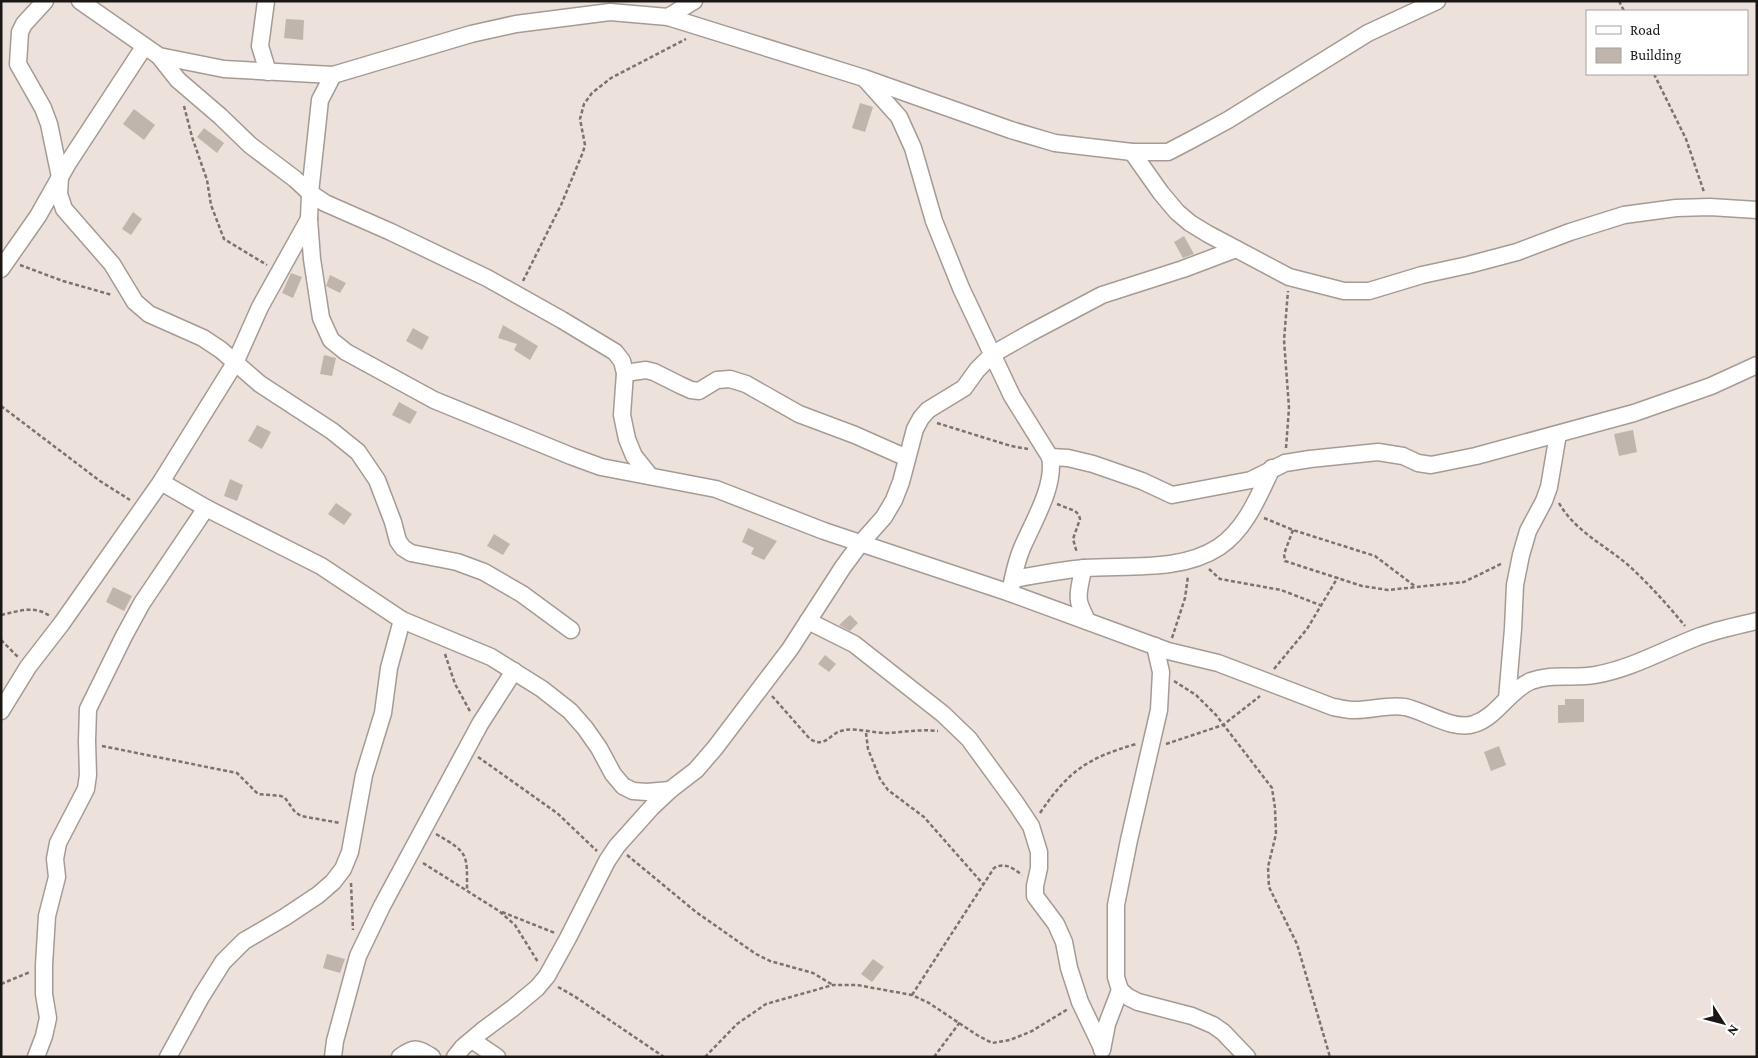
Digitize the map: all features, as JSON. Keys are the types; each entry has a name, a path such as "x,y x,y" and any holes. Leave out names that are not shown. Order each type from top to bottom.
{"street":[{"path":"44,1 24,24 20,32 18,64 43,108 49,124 60,177 59,194 64,209 112,264 135,302 149,314 204,338 221,350 260,384 332,431 358,452 377,480 398,541 403,548 411,552 457,562 484,572 522,594 571,630"},
{"path":"80,1 159,56 224,69 333,75 471,34 516,24 610,12 668,17 864,78 1011,130 1055,143 1132,152 1168,152 1228,120 1368,33 1437,1"},
{"path":"266,1 260,46 268,72"},
{"path":"585,1 610,12"},
{"path":"668,17 694,1"},
{"path":"4,265 38,216 60,177 144,47"},
{"path":"159,56 178,80 250,144 325,203 391,232 486,278 562,320 614,352 622,360 625,373 622,416 627,439 634,456 650,476"},
{"path":"333,75 320,100 309,219 320,318 331,340 346,352 434,400 571,456 601,467 716,489 860,544 1012,586 1087,621 1161,649 1218,663 1334,707 1353,710 1392,705 1407,707 1455,724 1473,725 1491,715 1507,699 1530,682 1553,676 1594,676 1626,666 1719,630 1757,621"},
{"path":"864,78 899,117 913,148 934,221 961,288 1012,396 1049,454 1052,466 1051,476 1044,498 1022,550 1012,586"},
{"path":"1132,152 1177,212 1208,234 1289,277 1344,291 1369,291 1422,275 1517,252 1570,232 1624,215 1676,208 1710,207 1757,210"},
{"path":"1,711 28,667 62,623 161,482 235,363 260,308 309,219"},
{"path":"439,1057 464,1048 537,988 545,978 568,938 607,861 617,846 631,828 670,790 696,770 715,748 790,649 860,544 884,517 894,500 915,429 928,410 964,388 977,370 993,354 1102,295 1183,269 1236,249"},
{"path":"1049,454 1093,464 1142,481 1172,494 1251,480 1279,466 1310,458 1378,452 1403,456 1418,463 1431,465 1476,456 1634,413 1711,386 1757,366"},
{"path":"625,373 646,370 654,372 691,390 699,390 717,380 730,379 746,384 800,414 907,458"},
{"path":"1507,699 1515,585 1528,531 1544,501 1549,487 1558,434"},
{"path":"1012,586 1080,569 1151,566 1195,558 1220,546 1235,532 1251,512 1279,466"},
{"path":"161,482 206,508 321,566 402,620 490,657 514,671 542,689 570,711 585,728 599,748 613,774 623,786 633,791 670,790"},
{"path":"36,1057 48,1018 44,994 44,965 48,916 57,877 56,859 58,843 86,789 88,775 86,741 88,709 142,603 206,508"},
{"path":"1080,569 1082,578 1079,602 1087,621"},
{"path":"168,1057 223,962 244,941 286,917 318,895 333,882 343,869 350,852 364,775 383,713 389,668 402,620"},
{"path":"808,621 854,644 943,714 969,739 1031,826 1039,852 1039,868 1034,886 1035,896 1056,924 1064,942 1069,968 1080,1002 1102,1052"},
{"path":"1161,649 1159,710 1116,905 1116,977 1120,990 1128,997 1138,1002 1192,1016 1213,1025 1223,1032 1247,1057"},
{"path":"332,1057 337,1031 358,956 409,854 480,724 514,671"},
{"path":"1102,1052 1107,1024 1120,990"},
{"path":"464,1048 497,1057"},
{"path":"400,1057 410,1050 416,1049 432,1057"}],"path":[{"path":"516,295 561,205 583,152 585,145 580,119 584,104 592,93 611,78 686,38"},
{"path":"1654,75 1686,140 1710,207"},
{"path":"178,80 192,137 207,180 212,206 224,239 280,272"},
{"path":"4,265 135,302"},
{"path":"1279,466 1289,408 1284,340 1289,277"},
{"path":"1,406 100,481 144,508"},
{"path":"921,418 1011,446 1049,454"},
{"path":"1549,487 1563,510 1574,523 1644,580 1696,638"},
{"path":"1044,498 1078,515 1080,519 1073,538 1074,547 1079,557 1080,569"},
{"path":"1251,512 1274,524 1376,556 1416,587"},
{"path":"1292,530 1283,558 1285,561 1362,586 1388,590 1464,582 1521,555"},
{"path":"1161,649 1186,598 1195,558 1220,579 1281,590 1320,605"},
{"path":"1031,826 1057,788 1082,766 1112,752 1151,745 1223,725 1270,682 1338,577"},
{"path":"1,616 30,609 44,612 62,623"},
{"path":"441,635 455,684 472,716 480,724"},
{"path":"1,640 28,667"},
{"path":"1161,672 1196,695 1223,725 1272,788 1276,834 1268,867 1269,887 1297,944 1330,1057"},
{"path":"762,685 810,739 818,743 822,743 843,730 889,733 909,730 940,731"},
{"path":"866,732 868,749 880,778 888,790 924,817 983,884"},
{"path":"86,741 116,750 237,773 258,794 285,798 295,812 301,816 327,819 354,826"},
{"path":"468,749 556,813 607,861"},
{"path":"424,827 463,852 467,860 468,891"},
{"path":"617,846 696,912 756,954 770,961 814,973 833,985"},
{"path":"350,852 353,932"},
{"path":"409,854 499,911 515,925 545,978 664,1057"},
{"path":"912,995 994,868 1001,864 1008,865 1034,886"},
{"path":"499,911 522,918 568,938"},
{"path":"1,984 44,965"},
{"path":"704,1057 737,1024 766,1004 833,985 857,985 912,995 929,1003 992,1043 1010,1040 1032,1031 1080,1002"},
{"path":"934,1057 960,1022"}],"building":[{"path":"286,19 304,20 303,40 284,38"},
{"path":"860,103 873,107 865,132 852,128"},
{"path":"134,109 155,125 144,140 123,124"},
{"path":"204,128 224,143 217,153 197,137"},
{"path":"133,212 142,219 131,235 122,229"},
{"path":"1184,236 1194,254 1183,258 1174,242"},
{"path":"291,273 302,277 293,298 282,293"},
{"path":"330,275 346,283 340,293 326,286"},
{"path":"503,325 538,346 530,360 514,350 517,344 498,338"},
{"path":"413,328 429,337 422,350 406,341"},
{"path":"324,355 336,358 332,376 320,374"},
{"path":"399,402 417,412 410,424 392,415"},
{"path":"257,425 271,432 262,449 248,441"},
{"path":"1633,430 1637,452 1619,456 1614,434"},
{"path":"230,479 243,485 237,501 224,496"},
{"path":"336,503 352,514 344,525 328,514"},
{"path":"748,528 777,541 764,560 751,554 754,548 742,542"},
{"path":"494,534 510,544 503,555 487,546"},
{"path":"113,587 132,596 124,611 106,602"},
{"path":"850,615 858,623 850,631 839,625"},
{"path":"825,655 836,664 829,672 818,664"},
{"path":"1565,699 1584,699 1584,722 1558,723 1558,705 1565,705"},
{"path":"1499,746 1506,765 1491,771 1484,752"},
{"path":"327,954 345,959 340,973 323,968"},
{"path":"873,959 884,967 872,982 861,974"}]}
